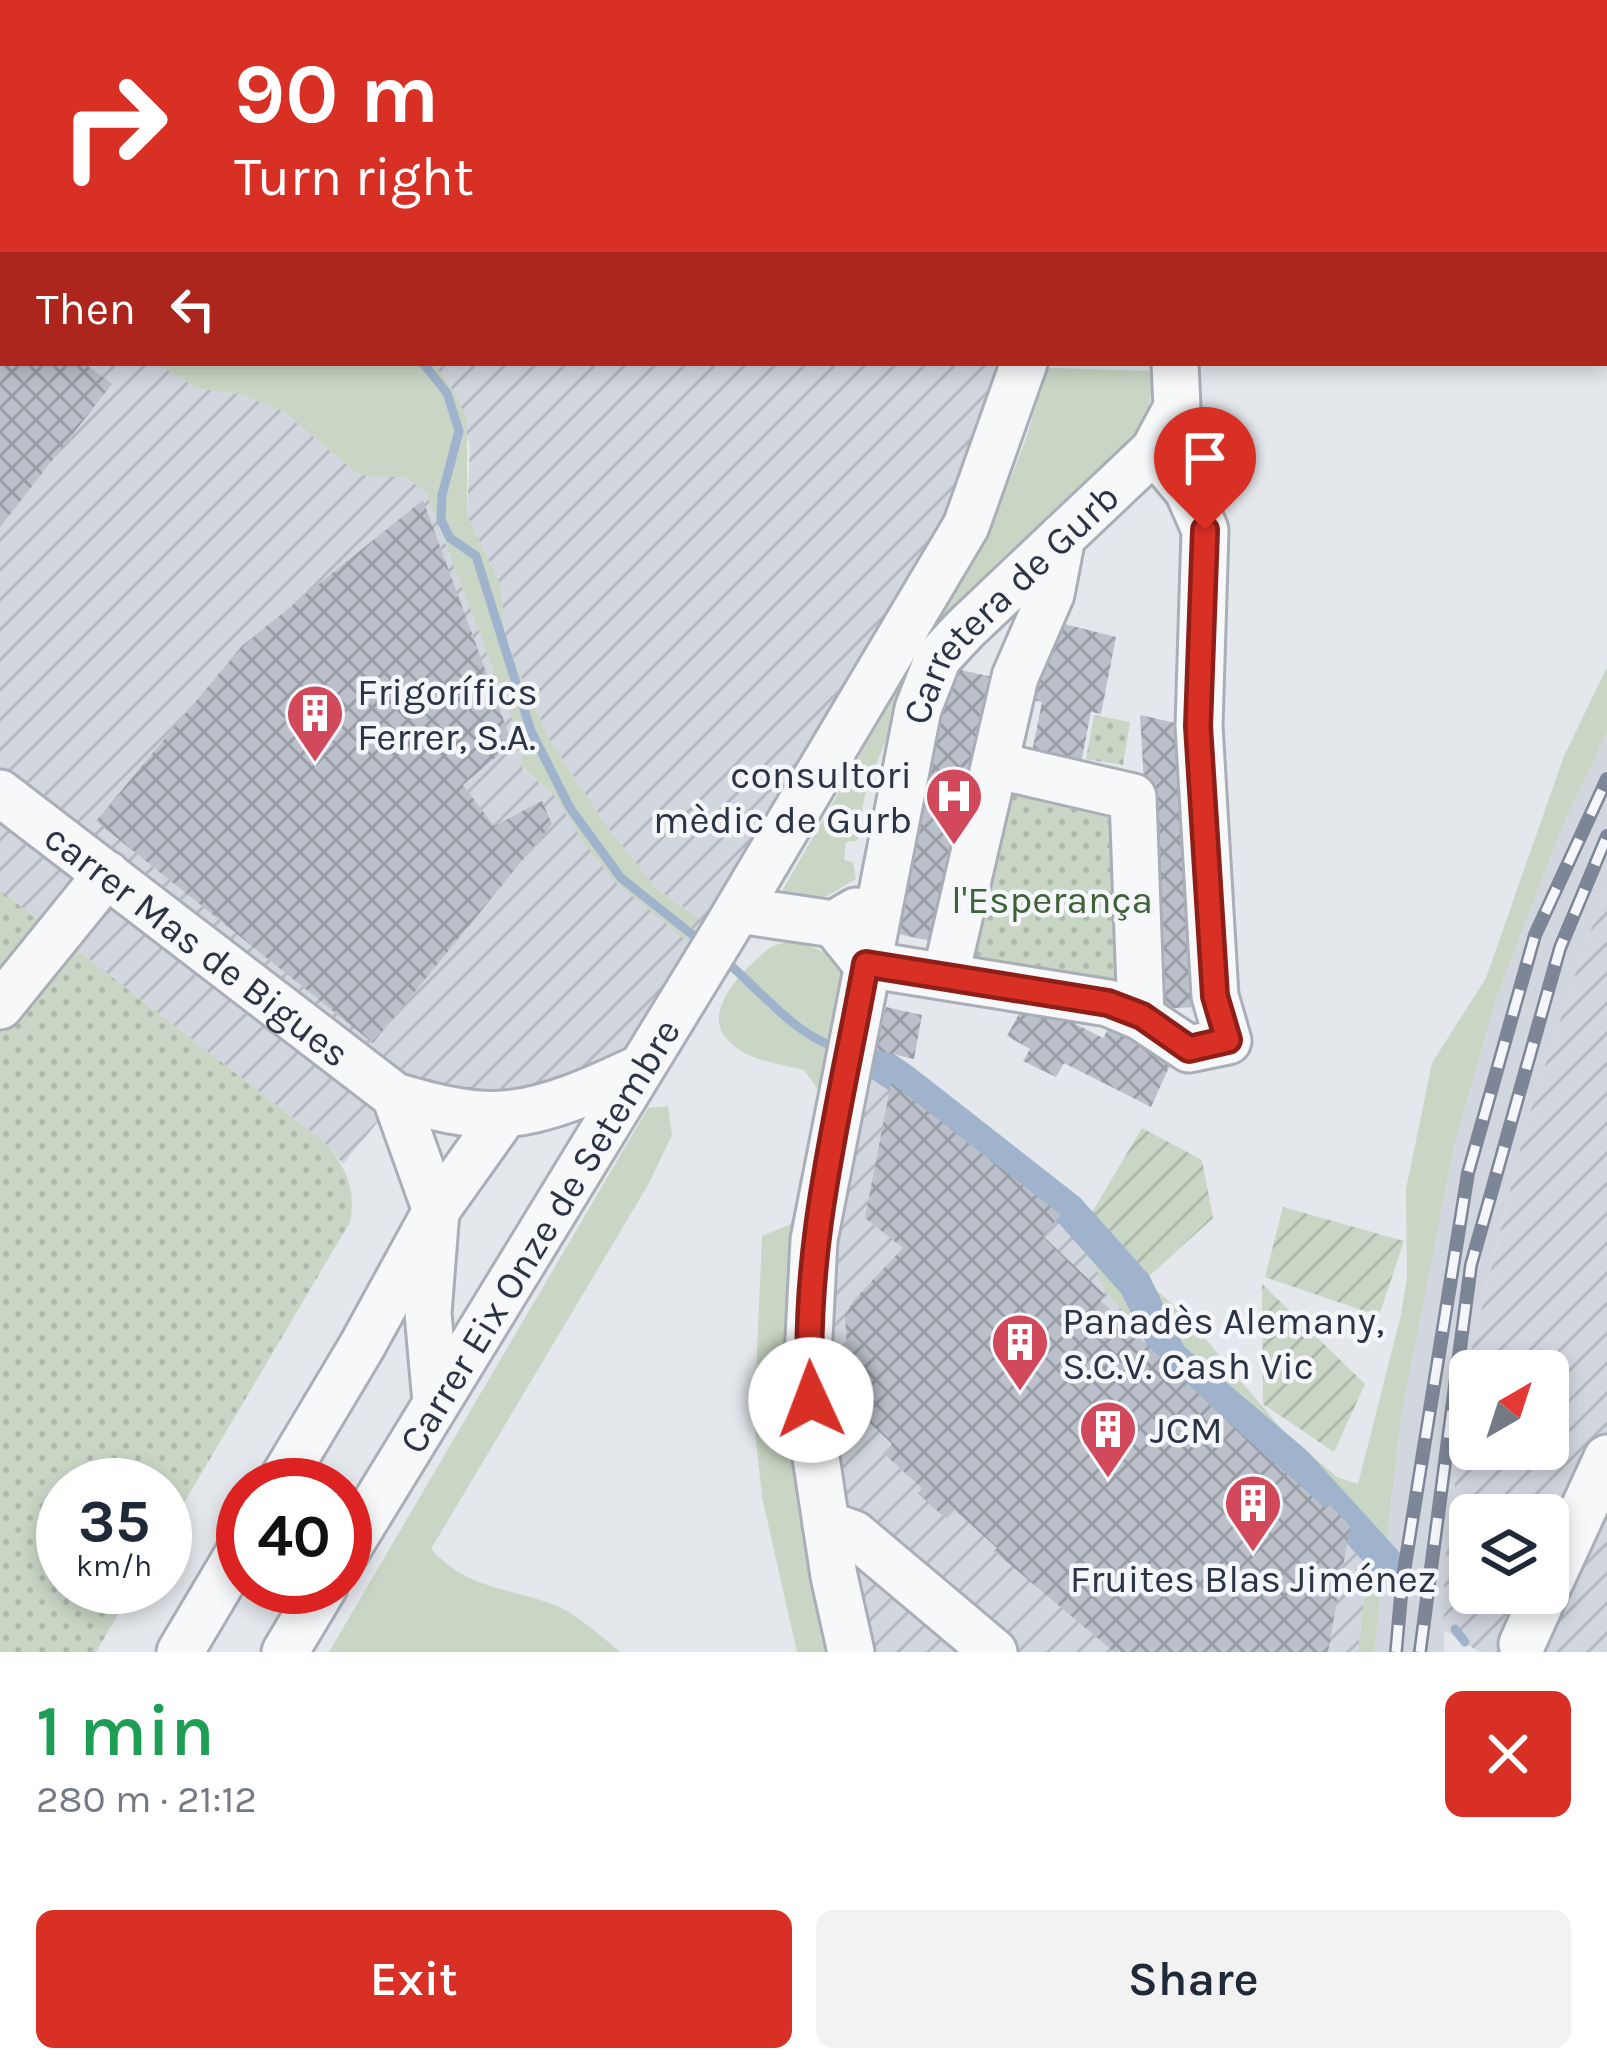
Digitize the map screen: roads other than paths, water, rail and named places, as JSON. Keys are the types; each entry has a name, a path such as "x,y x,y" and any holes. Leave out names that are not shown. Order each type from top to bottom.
{"street":[{"name":"Carrer Eix Onze de Setembre","path":"372,1508 967,526 1023,366"},
{"name":"Carretera de Gurb","path":"851,1652 826,1524 808,1357 814,1240 918,709 938,658 1154,450 1177,406 1175,366"},
{"path":"834,924 866,964 1108,1003 1208,1045 1215,996 1198,726 1205,530 1188,491 1154,450"},
{"path":"946,974 1015,677 1051,594 1062,537"},
{"path":"995,765 1133,797 1142,1016"},
{"name":"carrer Mas de Bigues","path":"0,793 394,1096 434,1108 505,1114 583,1094 638,1069"},
{"path":"0,1006 107,874"},
{"path":"732,919 834,924 880,897"},
{"path":"394,1096 436,1211 428,1313 436,1402"},
{"path":"295,1458 436,1211 505,1114"},
{"name":"Carrer Eix Onze de Setembre","path":"375,1319 399,1306 428,1313"},
{"path":"1569,1544 1603,1477"},
{"path":"826,1524 854,1534 994,1652"},
{"path":"180,1652 216,1591"},
{"path":"285,1652 308,1614"},
{"path":"1522,1644 1535,1614"}],"waterway":[{"path":"425,366 447,393 459,431 442,495 441,520 450,538 476,556 531,731 570,808 621,878 704,944"},
{"path":"722,958 793,1023 841,1049"},
{"path":"867,1056 1069,1210 1135,1284 1171,1357 1295,1462 1386,1562"},
{"path":"1455,1629 1465,1642"}],"railway":[{"path":"1396,1652 1402,1584 1468,1173 1535,935 1607,779"},
{"path":"1420,1652 1471,1265 1560,948 1607,836"}],"place":[{"name":"Frigorífics Ferrer, S.A.","path":"315,764"},
{"name":"consultori mèdic de Gurb","path":"954,847"},
{"name":"Panadès Alemany, S.C.V. Cash Vic","path":"1020,1393"},
{"name":"JCM","path":"1108,1480"},
{"name":"Fruites Blas Jiménez","path":"1253,1554"}],"park label":[{"name":"l'Esperança","path":"1052,899"}]}
